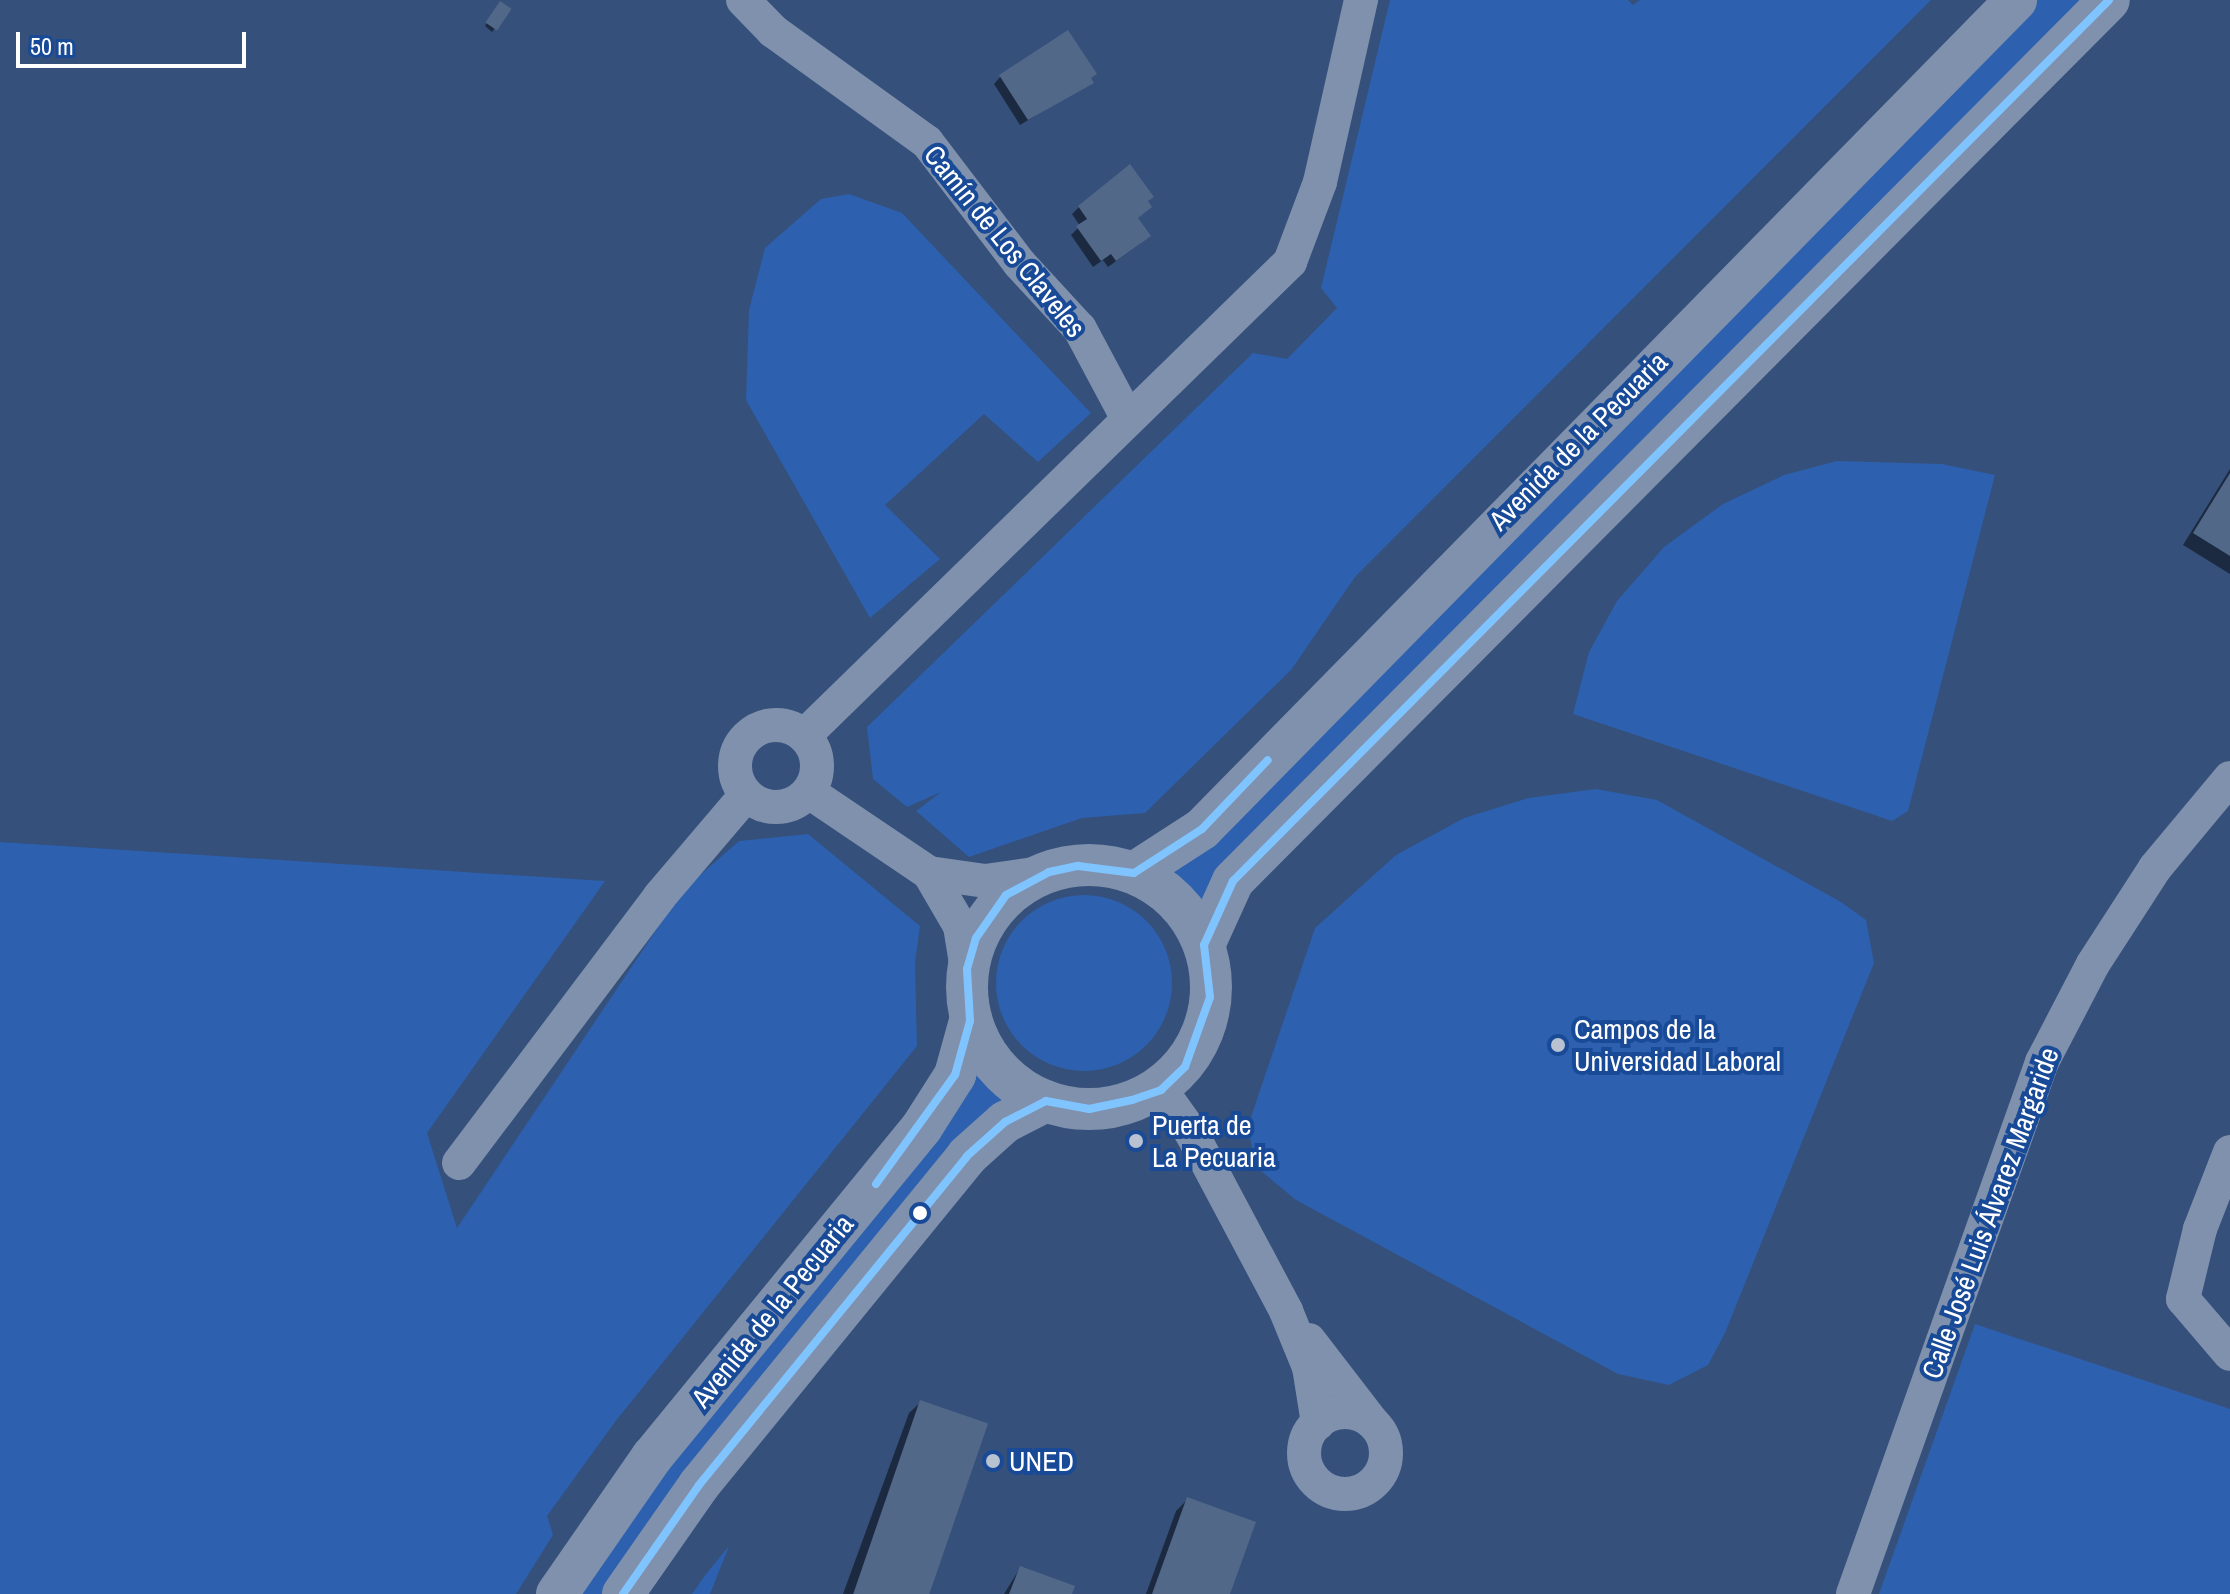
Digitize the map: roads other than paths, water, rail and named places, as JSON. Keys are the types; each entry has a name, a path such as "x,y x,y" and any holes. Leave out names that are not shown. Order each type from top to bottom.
{"street":[{"name":"Camín de Los Claveles","path":"743,0 773,31 927,142 1020,264 1080,329 1127,417"},
{"path":"804,736 1127,417 1290,262 1320,182 1361,0"},
{"name":"Avenida de la Pecuaria","path":"1134,873 1202,829 2016,0"},
{"path":"1204,945 1233,881 2109,0"},
{"path":"777,725 804,736 817,768 809,792 798,802 771,808 746,795 735,769 733,735 777,725"},
{"name":"Calle José Luis Álvarez Margaride","path":"1853,1594 2042,1062 2093,964 2155,868 2230,778"},
{"path":"809,792 873,840 929,873 985,881 1078,866 1134,873 1165,890 1192,917 1204,945 1210,997 1199,1038 1185,1067 1161,1090 1089,1109 1046,1101 991,1061 970,1021 967,969 960,926 929,873"},
{"path":"459,1163 660,896 746,795"},
{"path":"967,969 987,917 1006,895 1049,872"},
{"name":"Avenida de la Pecuaria","path":"557,1594 652,1457 922,1127 955,1075 970,1021"},
{"path":"1161,1090 1191,1132 1286,1311 1309,1367 1318,1423"},
{"name":"Avenida de la Pecuaria","path":"623,1594 699,1485 967,1156 1005,1122 1046,1101"},
{"path":"2230,1152 2200,1229 2183,1299 2230,1354"},
{"path":"1286,1311 1372,1422 1386,1447 1382,1472 1365,1489 1349,1494 1325,1489 1307,1467 1305,1444 1318,1423 1351,1412 1372,1422"}],"place":[{"name":"Campos de la Universidad Laboral","path":"1558,1045"},
{"name":"Puerta de La Pecuaria","path":"1136,1141"},
{"name":"UNED","path":"993,1461"}]}
